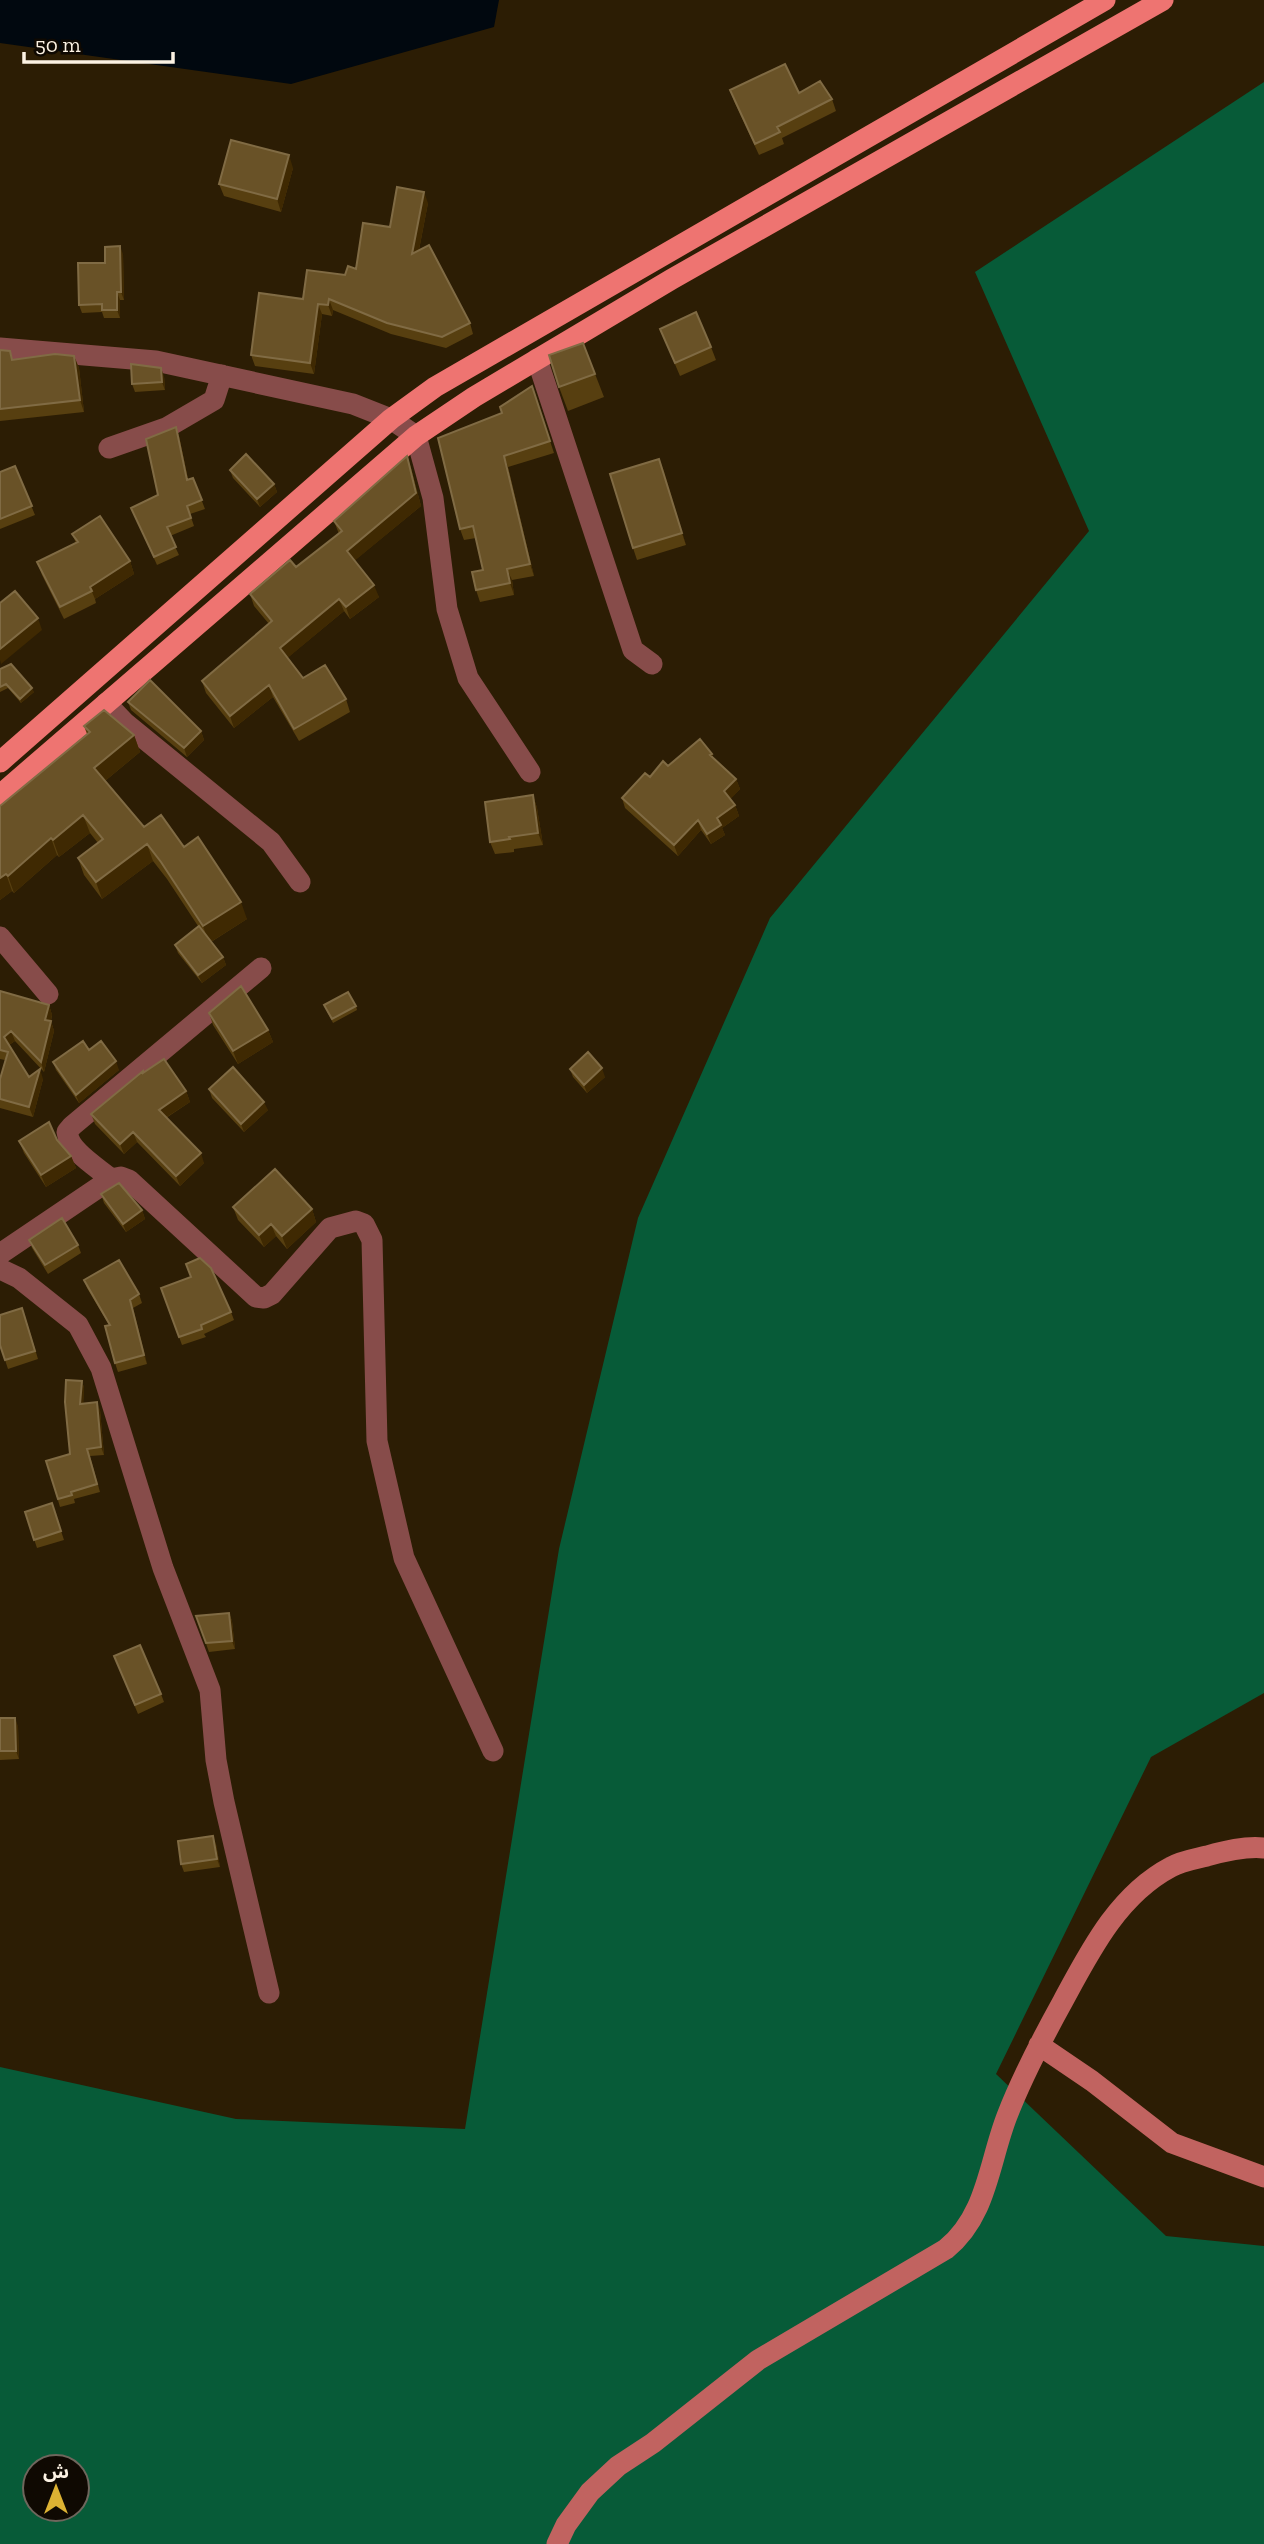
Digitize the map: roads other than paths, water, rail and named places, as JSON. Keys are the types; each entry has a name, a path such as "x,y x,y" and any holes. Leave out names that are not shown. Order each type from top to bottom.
{"main road":[{"path":"0,762 391,419 435,387 1105,0"},
{"path":"0,795 416,436 474,397 684,272 1163,0"},
{"path":"557,2544 566,2525 590,2492 618,2466 653,2443 758,2360 946,2249 958,2239 970,2225 978,2208 1006,2117 1039,2045 1096,1939 1131,1896 1172,1866 1250,1847 1264,1848"},
{"path":"1039,2045 1092,2081 1172,2143 1264,2177"}],"street":[{"path":"0,348 156,361 353,404 391,419 416,436 433,498 447,609 468,678 530,772"},
{"path":"537,359 633,650 652,664"},
{"path":"109,448 166,428 214,400 222,375"},
{"path":"106,703 125,723 271,842 300,882"},
{"path":"0,937 48,994"},
{"path":"111,1179 77,1150 68,1139 67,1132 261,968"},
{"path":"0,1254 111,1179 121,1177 129,1180 256,1297 264,1298 272,1294 330,1228 356,1221 364,1224 372,1240 377,1441 404,1558 493,1751"},
{"path":"0,1269 19,1278 78,1325 101,1368 163,1568 210,1690 216,1759 224,1802 269,1993"}]}
